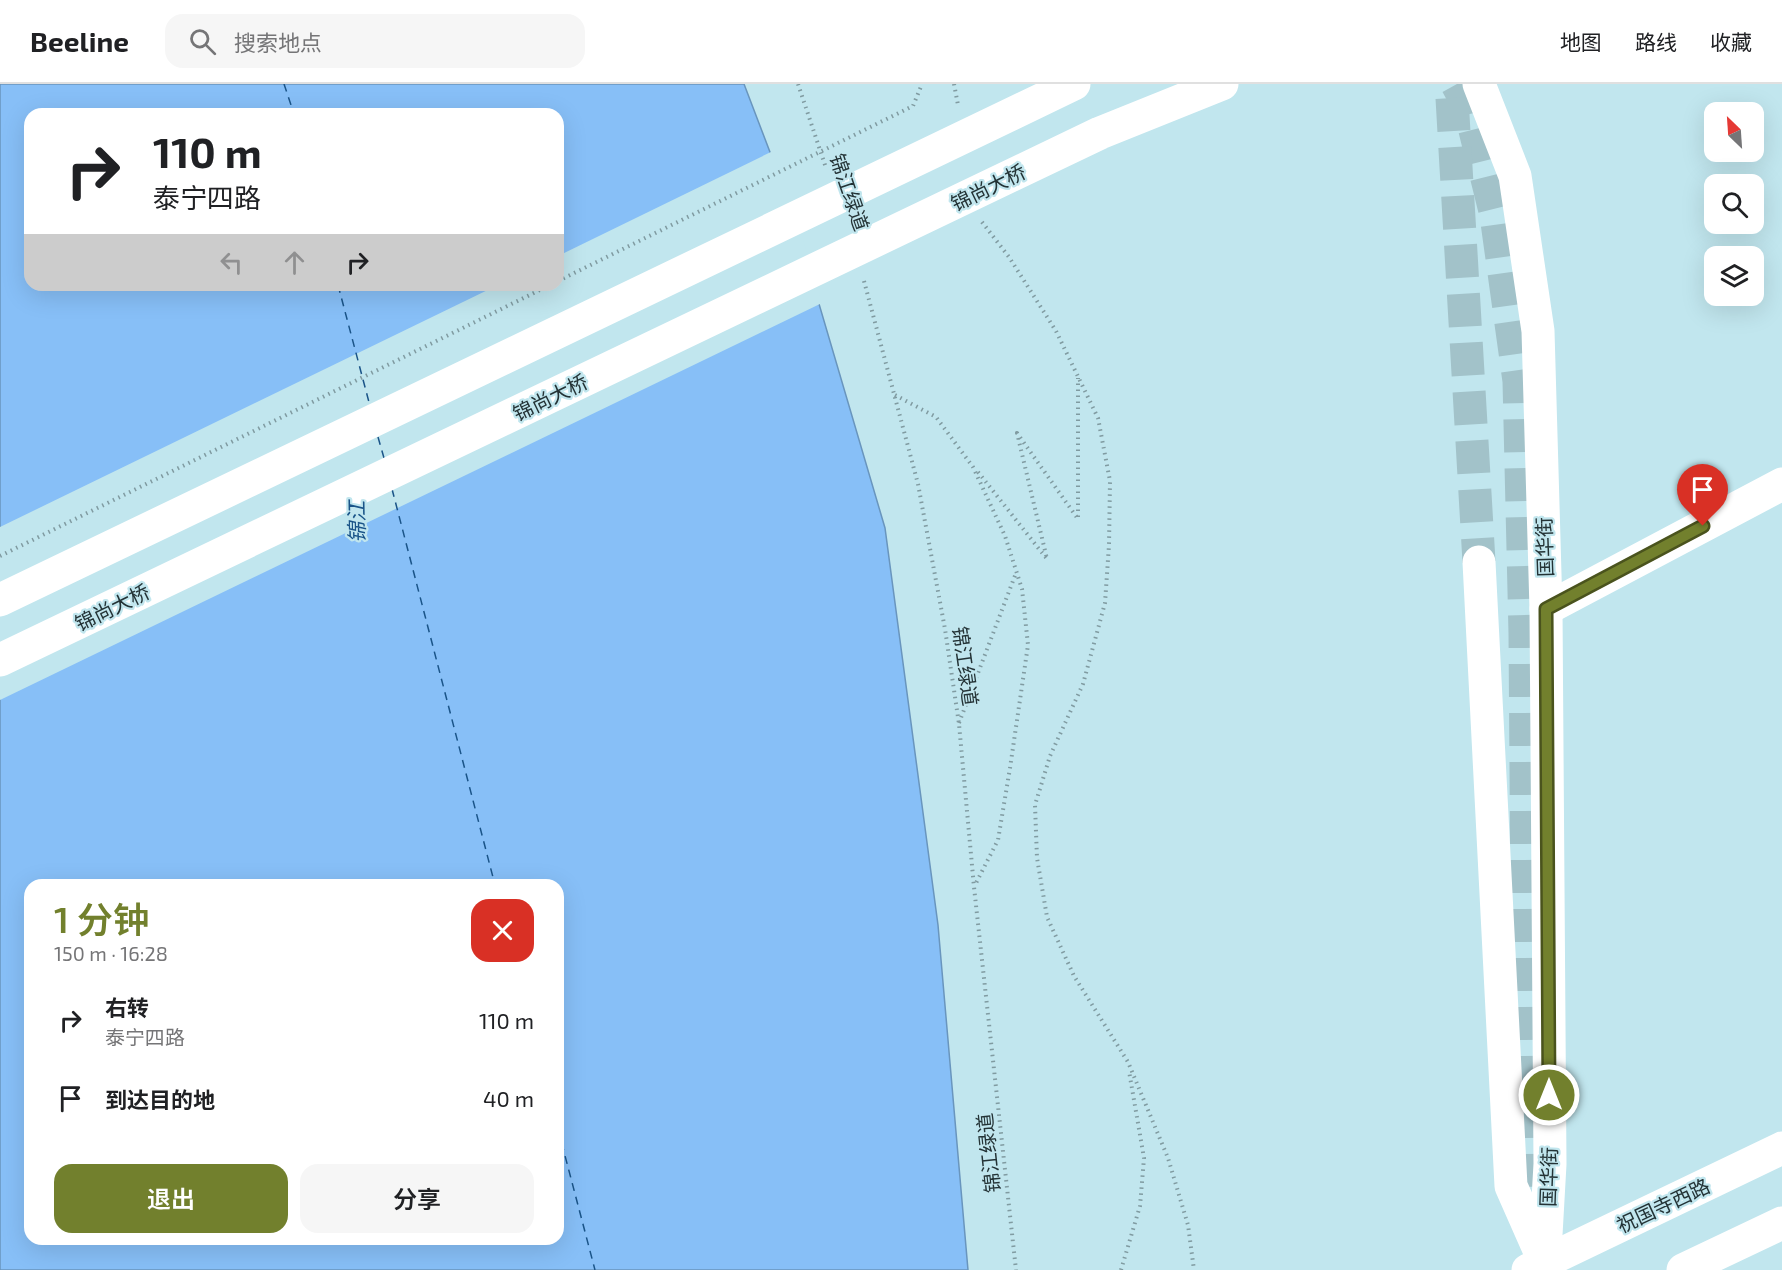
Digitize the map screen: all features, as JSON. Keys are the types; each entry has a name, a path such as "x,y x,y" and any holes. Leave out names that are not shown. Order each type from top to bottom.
{"street":[{"name":"锦尚大桥","path":"0,660 1100,133 1222,84"},
{"name":"国华街","path":"1479,84 1515,176 1538,331 1546,609 1550,1164 1539,1267"},
{"path":"0,600 1072,85"},
{"path":"1546,609 1782,484"},
{"path":"1479,562 1512,1186 1539,1267"},
{"name":"祝国寺西路","path":"1539,1267 1782,1148"},
{"path":"1683,1270 1782,1222"}],"path":[{"name":"锦江绿道","path":"798,84 827,171"},
{"path":"564,278 913,106 922,84"},
{"path":"954,84 959,114"},
{"path":"981,221 1009,257 1056,331 1098,418 1110,481 1105,603 1083,684 1050,756 1035,805 1037,858 1047,916 1074,976 1128,1062 1168,1158 1188,1225 1194,1270"},
{"name":"锦江绿道","path":"864,281 918,484 945,628 959,724 974,887 1016,1270"},
{"path":"0,556 537,291"},
{"path":"895,394 936,417 1047,559 1017,432 1078,519 1078,376"},
{"path":"973,467 1005,536 1022,590 1028,645 998,840 974,887"},
{"path":"959,724 1016,572"},
{"path":"1121,1270 1140,1206 1144,1158 1128,1062"}],"water":[{"name":"锦江","path":"0,84 744,84 789,202 885,528 938,925 968,1270 0,1270"}],"pier":[{"path":"773,151 792,202 822,303 0,700 0,527 486,291 564,291 564,253"}],"ferry route":[{"path":"284,84 292,108"},
{"path":"340,291 370,406"},
{"path":"378,437 384,458"},
{"path":"392,489 493,879"},
{"path":"564,1152 595,1270"}],"tunnel":[{"path":"1457,84 1469,106 1496,215 1519,381 1525,633 1529,1177 1533,1232"},
{"path":"1452,98 1479,562"}],"route":[{"path":"1549,1095 1546,609 1703,526"}]}
